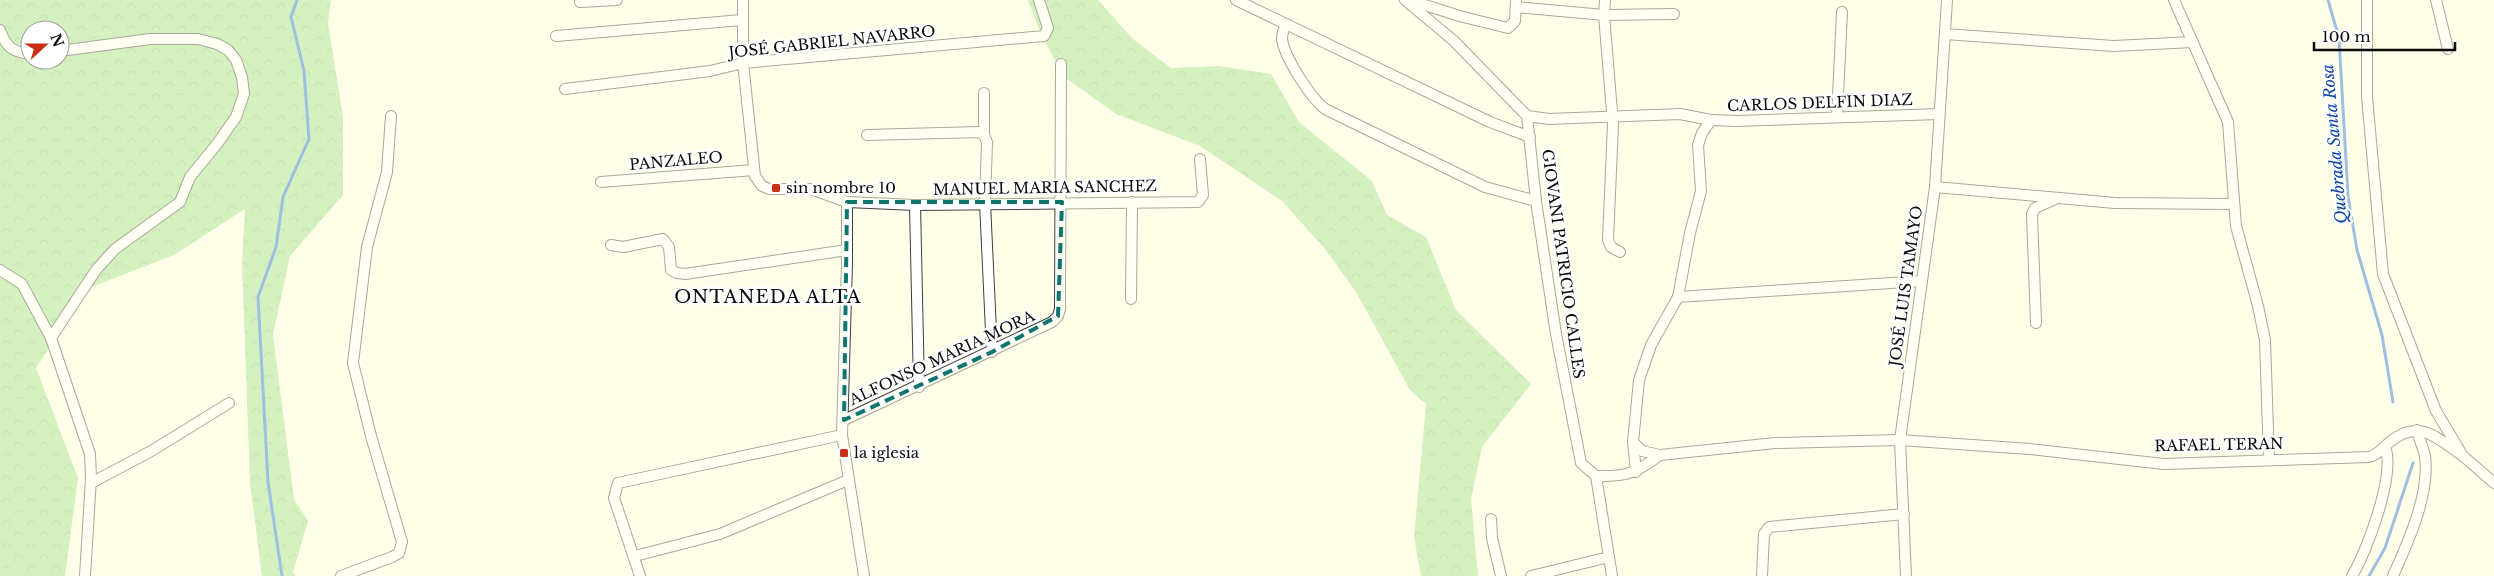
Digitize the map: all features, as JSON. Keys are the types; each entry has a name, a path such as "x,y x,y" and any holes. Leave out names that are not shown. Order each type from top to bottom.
{"street":[{"path":"580,2 617,0"},
{"path":"743,0 743,64 754,170"},
{"name":"JOSÉ GABRIEL NAVARRO","path":"565,89 710,72 743,64 1044,36 1048,28 1039,0"},
{"path":"1236,0 1490,122 1530,137"},
{"path":"1406,0 1508,28 1513,25 1516,4 1604,15 1674,14"},
{"path":"1406,0 1454,41 1527,116 1549,118 1680,114 1711,120"},
{"path":"1605,0 1604,15 1613,124 1608,240 1611,247 1620,252"},
{"name":"JOSÉ LUIS TAMAYO","path":"1906,576 1900,440 1935,187 1947,0"},
{"path":"2174,0 2228,122 2238,237 2258,306 2264,340 2269,460"},
{"path":"2368,0 2367,97 2383,274 2400,313 2436,411 2463,456"},
{"path":"2436,0 2448,48"},
{"path":"1837,118 1842,12"},
{"path":"556,36 742,20"},
{"path":"1285,24 1282,40 1288,55 1312,97 1324,109 1485,188 1536,201"},
{"path":"0,30 9,48 20,53"},
{"path":"1945,34 2114,46 2193,42"},
{"path":"51,338 96,270 114,249 180,202 190,177 236,117 244,94 242,77 236,60 228,50 207,41 178,38 150,39 70,51"},
{"path":"1061,64 1062,202"},
{"path":"984,93 982,134 987,142 985,203 992,352"},
{"name":"CARLOS DELFIN DIAZ","path":"1636,472 1633,442 1638,380 1651,345 1678,297 1690,233 1701,191 1698,145 1702,132 1711,120 1736,122 1939,114"},
{"path":"341,576 392,557 399,553 402,542 371,436 354,363 367,247 386,172 391,116"},
{"name":"GIOVANI PATRICIO CALLES","path":"1527,116 1536,201 1556,334 1579,456 1581,463 1596,476"},
{"path":"867,135 982,134"},
{"name":"MANUEL MARIA SANCHEZ","path":"754,170 758,181 769,189 811,189 847,202 915,205 1200,201 1203,195 1200,159"},
{"name":"PANZALEO","path":"601,182 754,170"},
{"path":"1935,187 2115,204 2234,204"},
{"path":"2036,323 2032,214 2035,208 2056,198"},
{"path":"847,202 844,420 842,436 864,576"},
{"name":"ALFONSO MARIA MORA","path":"844,420 992,352 1052,322 1058,316 1060,309 1062,202"},
{"path":"1131,299 1132,202"},
{"path":"915,205 919,387"},
{"path":"611,245 623,248 663,240 669,247 671,270 677,274 846,250"},
{"path":"0,270 22,284 51,338 90,454 91,483 85,576"},
{"path":"1678,297 1921,281"},
{"path":"91,483 153,450 229,403"},
{"name":"RAFAEL TERAN","path":"1660,455 1775,443 1900,440 2030,449 2164,464 2369,457 2381,452 2405,430 2418,430"},
{"path":"2393,576 2412,534 2422,495 2425,457 2418,430 2429,433 2463,456 2494,483"},
{"path":"640,576 635,556 618,515 614,498 618,482 842,436"},
{"path":"1633,442 1642,451 1660,455"},
{"path":"2352,576 2362,559 2382,500 2388,459 2385,447"},
{"path":"1612,576 1596,476 1612,476 1636,472 1660,455"},
{"path":"635,556 720,534 848,480"},
{"path":"1762,576 1764,534 1769,526 1904,514"},
{"path":"1491,519 1492,538 1501,576"},
{"path":"1531,576 1609,557"}],"highlighted area":[{"path":"847,202 1062,202 1058,316 992,352 844,420"}],"green space":[{"path":"0,0 331,0 328,23 343,117 343,195 290,256 273,335 294,499 308,521 293,572 295,576 262,576 250,483 242,265 245,209 174,255 89,288 36,368 78,478 65,576 0,576"},
{"path":"1028,0 1098,0 1133,39 1171,68 1219,66 1271,74 1299,122 1372,181 1387,215 1426,237 1456,310 1531,384 1482,447 1471,499 1478,576 1421,576 1414,537 1426,404 1410,390 1356,292 1325,249 1282,201 1200,146 1116,114 1063,76 1040,32"}],"waterway":[{"path":"282,576 268,482 258,297 276,247 283,197 309,139 304,71 291,17 297,0"},
{"name":"Quebrada Santa Rosa","path":"2328,0 2339,38 2348,196 2357,250 2382,335 2393,402"},
{"name":"Quebrada Santa Rosa","path":"2369,576 2385,548 2413,463"}],"place":[{"name":"sin nombre 10","path":"776,188"},
{"name":"la iglesia","path":"844,453"}],"district":[{"name":"ONTANEDA ALTA","path":"768,297"}]}
